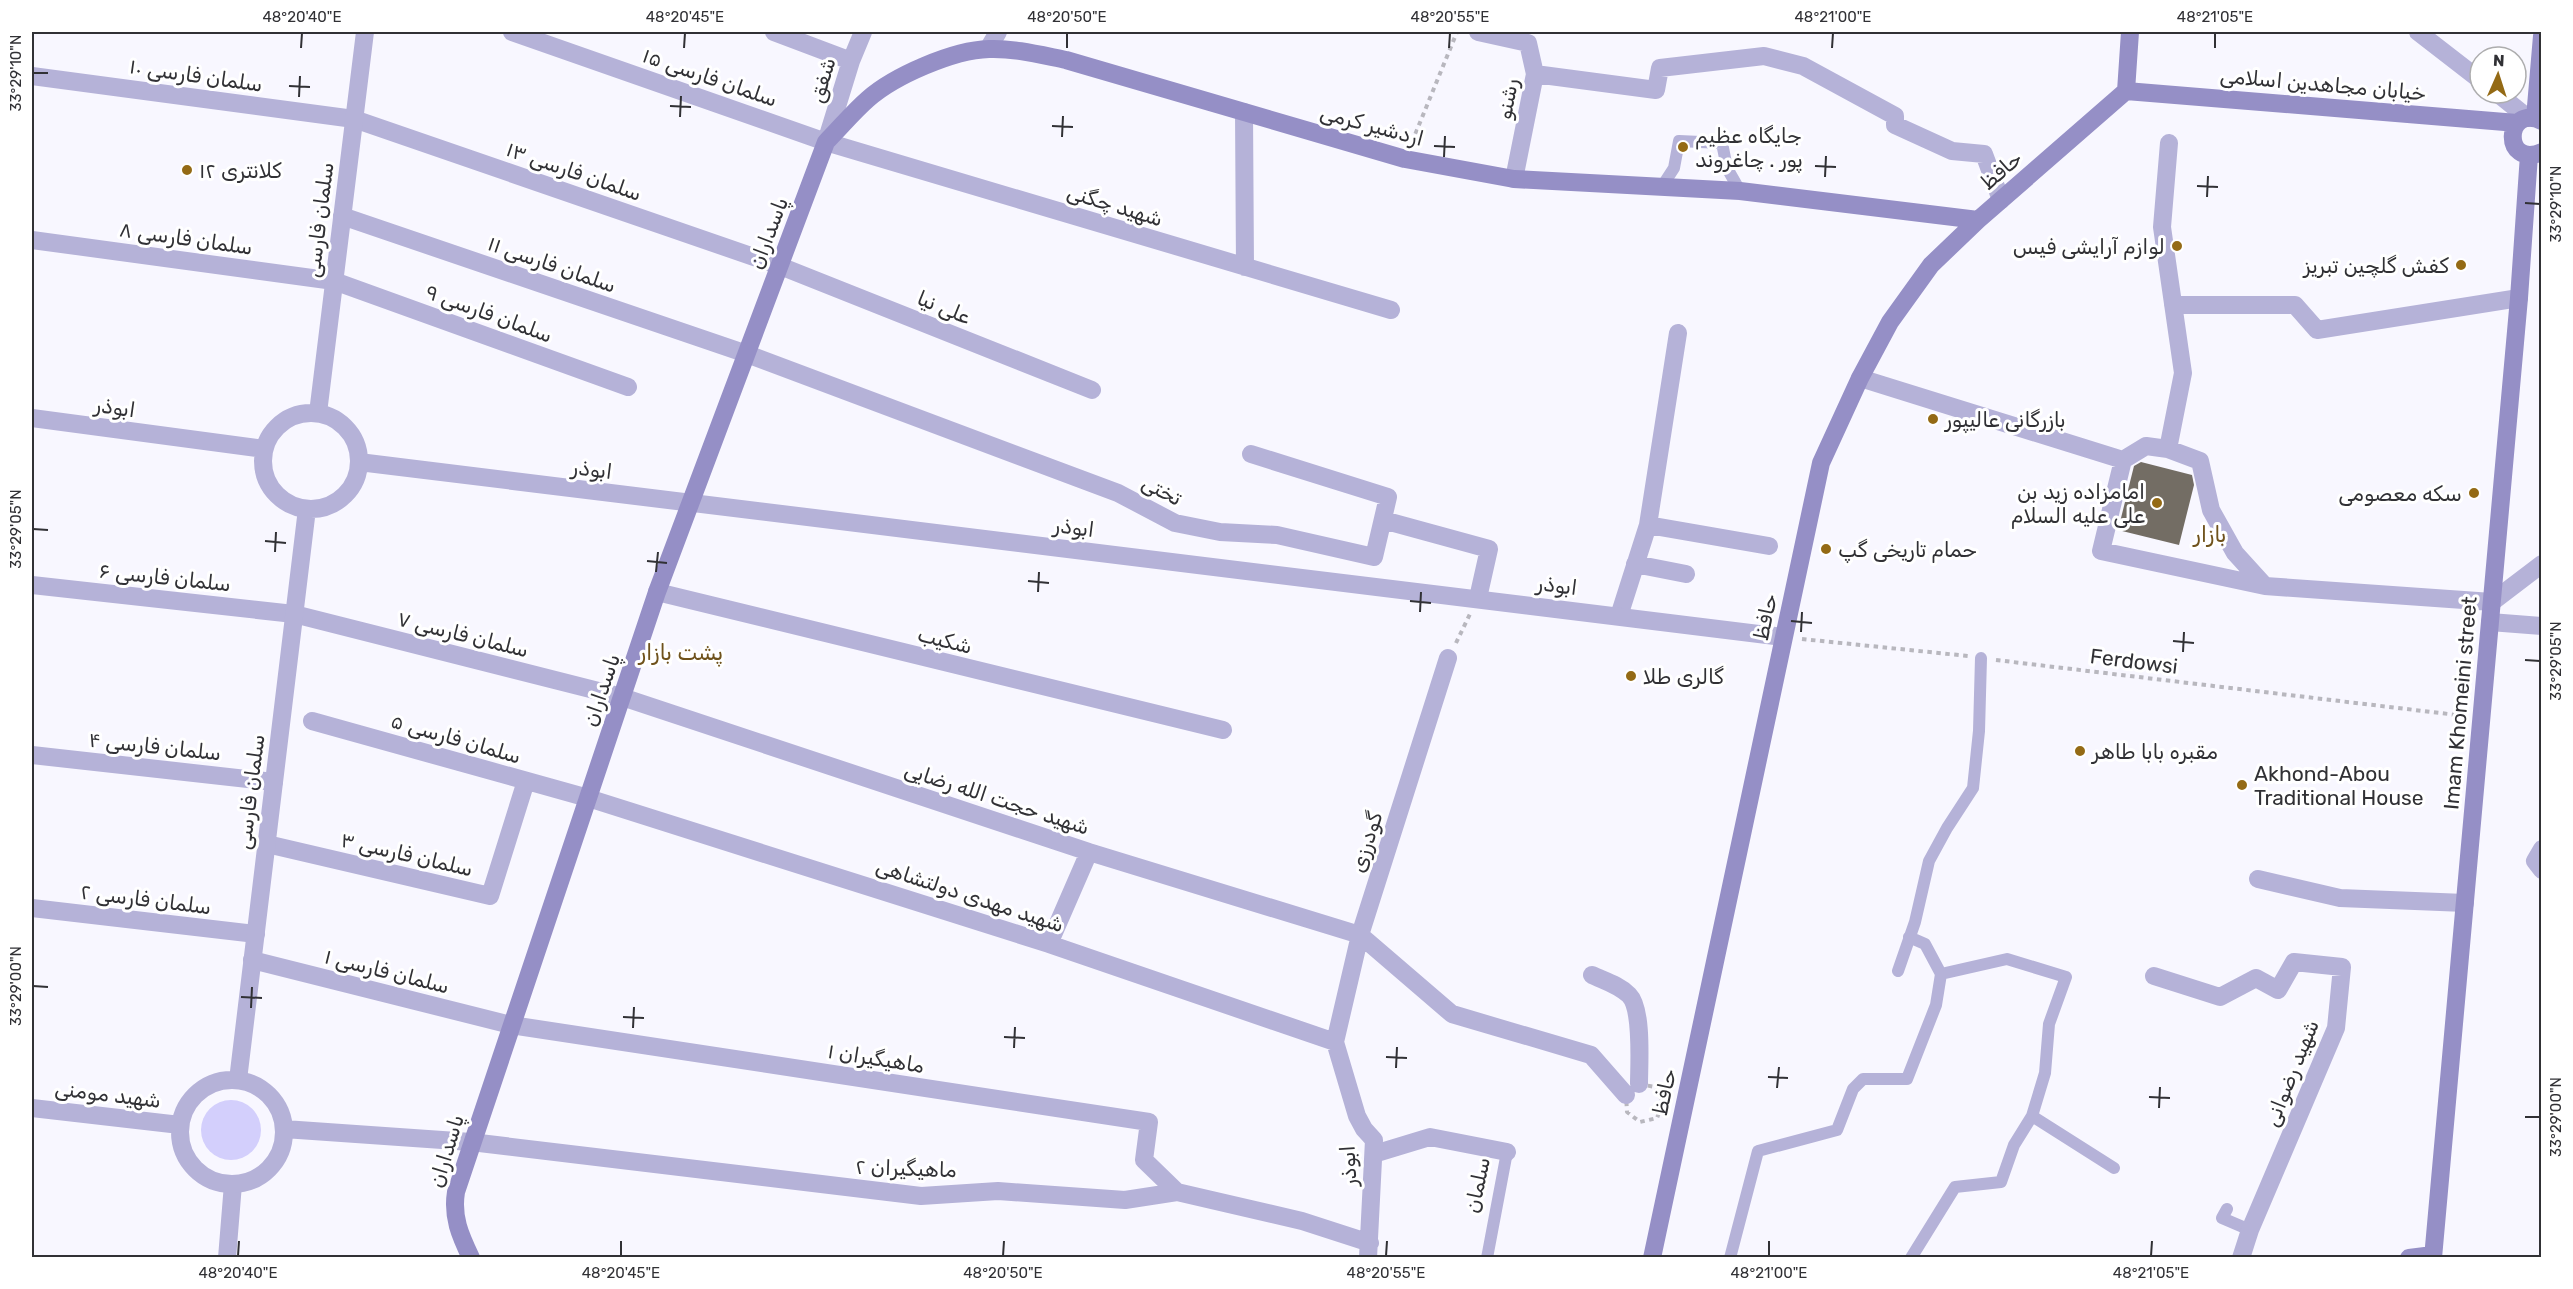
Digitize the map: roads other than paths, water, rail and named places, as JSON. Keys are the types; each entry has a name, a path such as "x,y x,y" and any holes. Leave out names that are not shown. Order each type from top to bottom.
{"main road":[{"path":"2126,91 2130,32"},
{"path":"2535,154 2518,150 2512,140 2514,128 2530,120 2541,36"},
{"name":"اردشیر کرمی","path":"826,142 869,98 913,70 960,53 988,49 1010,50 1066,60 1405,159 1514,179 1740,191 1978,220"},
{"name":"خیابان مجاهدین اسلامی","path":"2126,91 2530,120"},
{"name":"حافظ","path":"1652,1257 1821,463 1860,378 1890,322 1931,264 2126,91"},
{"name":"پاسداران","path":"471,1257 456,1222 454,1206 471,1142 657,592 826,142"},
{"name":"Imam Khomeini street","path":"2433,1257 2519,298 2535,154"},
{"path":"2409,1257 2433,1257"}],"street":[{"name":"سلمان فارسی","path":"318,413 365,32"},
{"name":"سلمان فارسی ۱۵","path":"512,32 826,142"},
{"path":"774,32 851,61"},
{"name":"شفق","path":"826,142 862,32"},
{"path":"988,49 998,32"},
{"name":"رشنو","path":"1485,32 1529,37 1535,74 1514,179"},
{"path":"2418,32 2468,71"},
{"path":"1535,74 1656,90 1660,68 1764,56 1803,66 1895,116 1894,125 1953,151 1984,154 2001,200"},
{"name":"سلمان فارسی ۱۰","path":"32,76 354,119"},
{"path":"2512,105 2530,120"},
{"path":"1244,112 1245,267"},
{"name":"سلمان فارسی ۱۳","path":"354,119 780,266"},
{"name":"شهید چگنی","path":"826,142 1390,310"},
{"path":"2168,449 2183,373 2162,227 2169,143"},
{"name":"سلمان فارسی ۱۱","path":"342,216 747,354"},
{"name":"سلمان فارسی ۸","path":"32,240 334,281"},
{"name":"علی نیا","path":"780,266 1092,390"},
{"name":"سلمان فارسی ۹","path":"334,281 628,387"},
{"path":"2173,305 2295,305 2317,330 2519,298"},
{"path":"1619,616 1648,525 1678,333"},
{"name":"تختی","path":"747,354 1118,493 1175,523 1220,532 1277,535 1374,557 1388,497 1251,454"},
{"path":"1860,378 2123,460"},
{"path":"304,413 318,413 331,417 348,430 358,448 359,462 356,477 349,491 337,502 322,508 307,509 290,505 277,495 267,482 262,466 264,449 269,436 278,425 290,417 304,413"},
{"name":"ابوذر","path":"32,418 264,449"},
{"path":"2265,586 2235,553 2211,510 2200,461 2168,449 2146,446 2123,460 2102,551 2265,586 2492,602 2541,564"},
{"name":"ابوذر","path":"359,462 690,505 1478,598 1784,637"},
{"name":"سلمان فارسی","path":"238,1080 307,509"},
{"path":"1383,520 1489,549 1478,598"},
{"path":"1648,525 1769,546"},
{"path":"1635,564 1686,574"},
{"name":"سلمان فارسی ۶","path":"32,585 294,614"},
{"name":"شکیب","path":"657,592 1223,730"},
{"name":"سلمان فارسی ۷","path":"294,614 622,697"},
{"path":"2490,622 2541,626"},
{"name":"گودرزی","path":"1335,1042 1359,935 1448,658"},
{"name":"شهید حجت الله رضایی","path":"622,697 1089,852 1359,935"},
{"name":"سلمان فارسی ۵","path":"312,721 588,798"},
{"name":"سلمان فارسی ۴","path":"32,755 274,782"},
{"name":"سلمان فارسی ۳","path":"267,844 490,896 526,781"},
{"name":"شهید مهدی دولتشاهی","path":"588,798 1049,944 1335,1042"},
{"path":"2541,849 2535,861 2541,870"},
{"path":"1049,944 1089,852"},
{"path":"2258,879 2340,897 2465,903"},
{"name":"سلمان فارسی ۲","path":"32,908 256,934"},
{"path":"1359,935 1452,1014 1591,1055 1632,1090 1639,1027 1632,997 1617,986 1592,975"},
{"name":"سلمان فارسی ۱","path":"252,960 511,1025"},
{"name":"شهید رضوانی","path":"2154,976 2220,998 2256,978 2278,990 2294,962 2342,967 2336,1028 2250,1230 2241,1257"},
{"name":"ماهیگیران ۱","path":"511,1025 1149,1122 1144,1160 1177,1192"},
{"name":"ابوذر","path":"1335,1042 1357,1116 1364,1130 1374,1140 1369,1250"},
{"path":"238,1080 252,1083 265,1091 278,1108 284,1129 283,1143 271,1167 253,1179 233,1184 211,1180 193,1167 184,1154 180,1140 180,1125 190,1100 199,1090 218,1082 238,1080"},
{"name":"شهید مومنی","path":"32,1108 180,1125"},
{"name":"ماهیگیران ۲","path":"284,1129 471,1142 921,1196 998,1191 1125,1200 1177,1192 1302,1221 1369,1250"},
{"name":"سلمان","path":"1374,1154 1430,1137 1507,1152"},
{"path":"227,1257 233,1184"}],"lane":[{"path":"1661,188 1674,168 1679,141 1722,143 1727,168 1740,191"},
{"path":"1898,971 1929,861 1973,788 1979,731 1981,658"},
{"path":"1730,1257 1758,1151 1837,1130 1853,1089 1863,1079 1907,1079 1936,1005 1941,974 1925,944 1909,937"},
{"path":"1911,1257 1955,1187 2001,1182 2014,1145 2032,1116 2045,1073 2049,1024 2066,977 2007,959 1941,974"},
{"path":"2032,1116 2114,1168"},
{"name":"سلمان","path":"1487,1257 1507,1152"},
{"path":"2227,1209 2222,1218 2250,1230"}],"place":[{"name":"جایگاه عظیم پور . چاغروند","path":"1683,147"},
{"name":"کلانتری ۱۲","path":"187,170"},
{"name":"لوازم آرایشی فیس","path":"2177,246"},
{"name":"کفش گلچین تبریز","path":"2461,265"},
{"name":"بازرگانی عالیپور","path":"1933,419"},
{"name":"سکه معصومی","path":"2474,493"},
{"name":"امامزاده زید بن علی علیه السلام","path":"2157,503"},
{"name":"حمام تاریخی گپ","path":"1826,549"},
{"name":"گالری طلا","path":"1631,676"},
{"name":"مقبره بابا طاهر","path":"2080,751"},
{"name":"Akhond-Abou Traditional House","path":"2242,785"}],"district":[{"name":"بازار","path":"2210,534"},
{"name":"پشت بازار","path":"681,652"}]}
